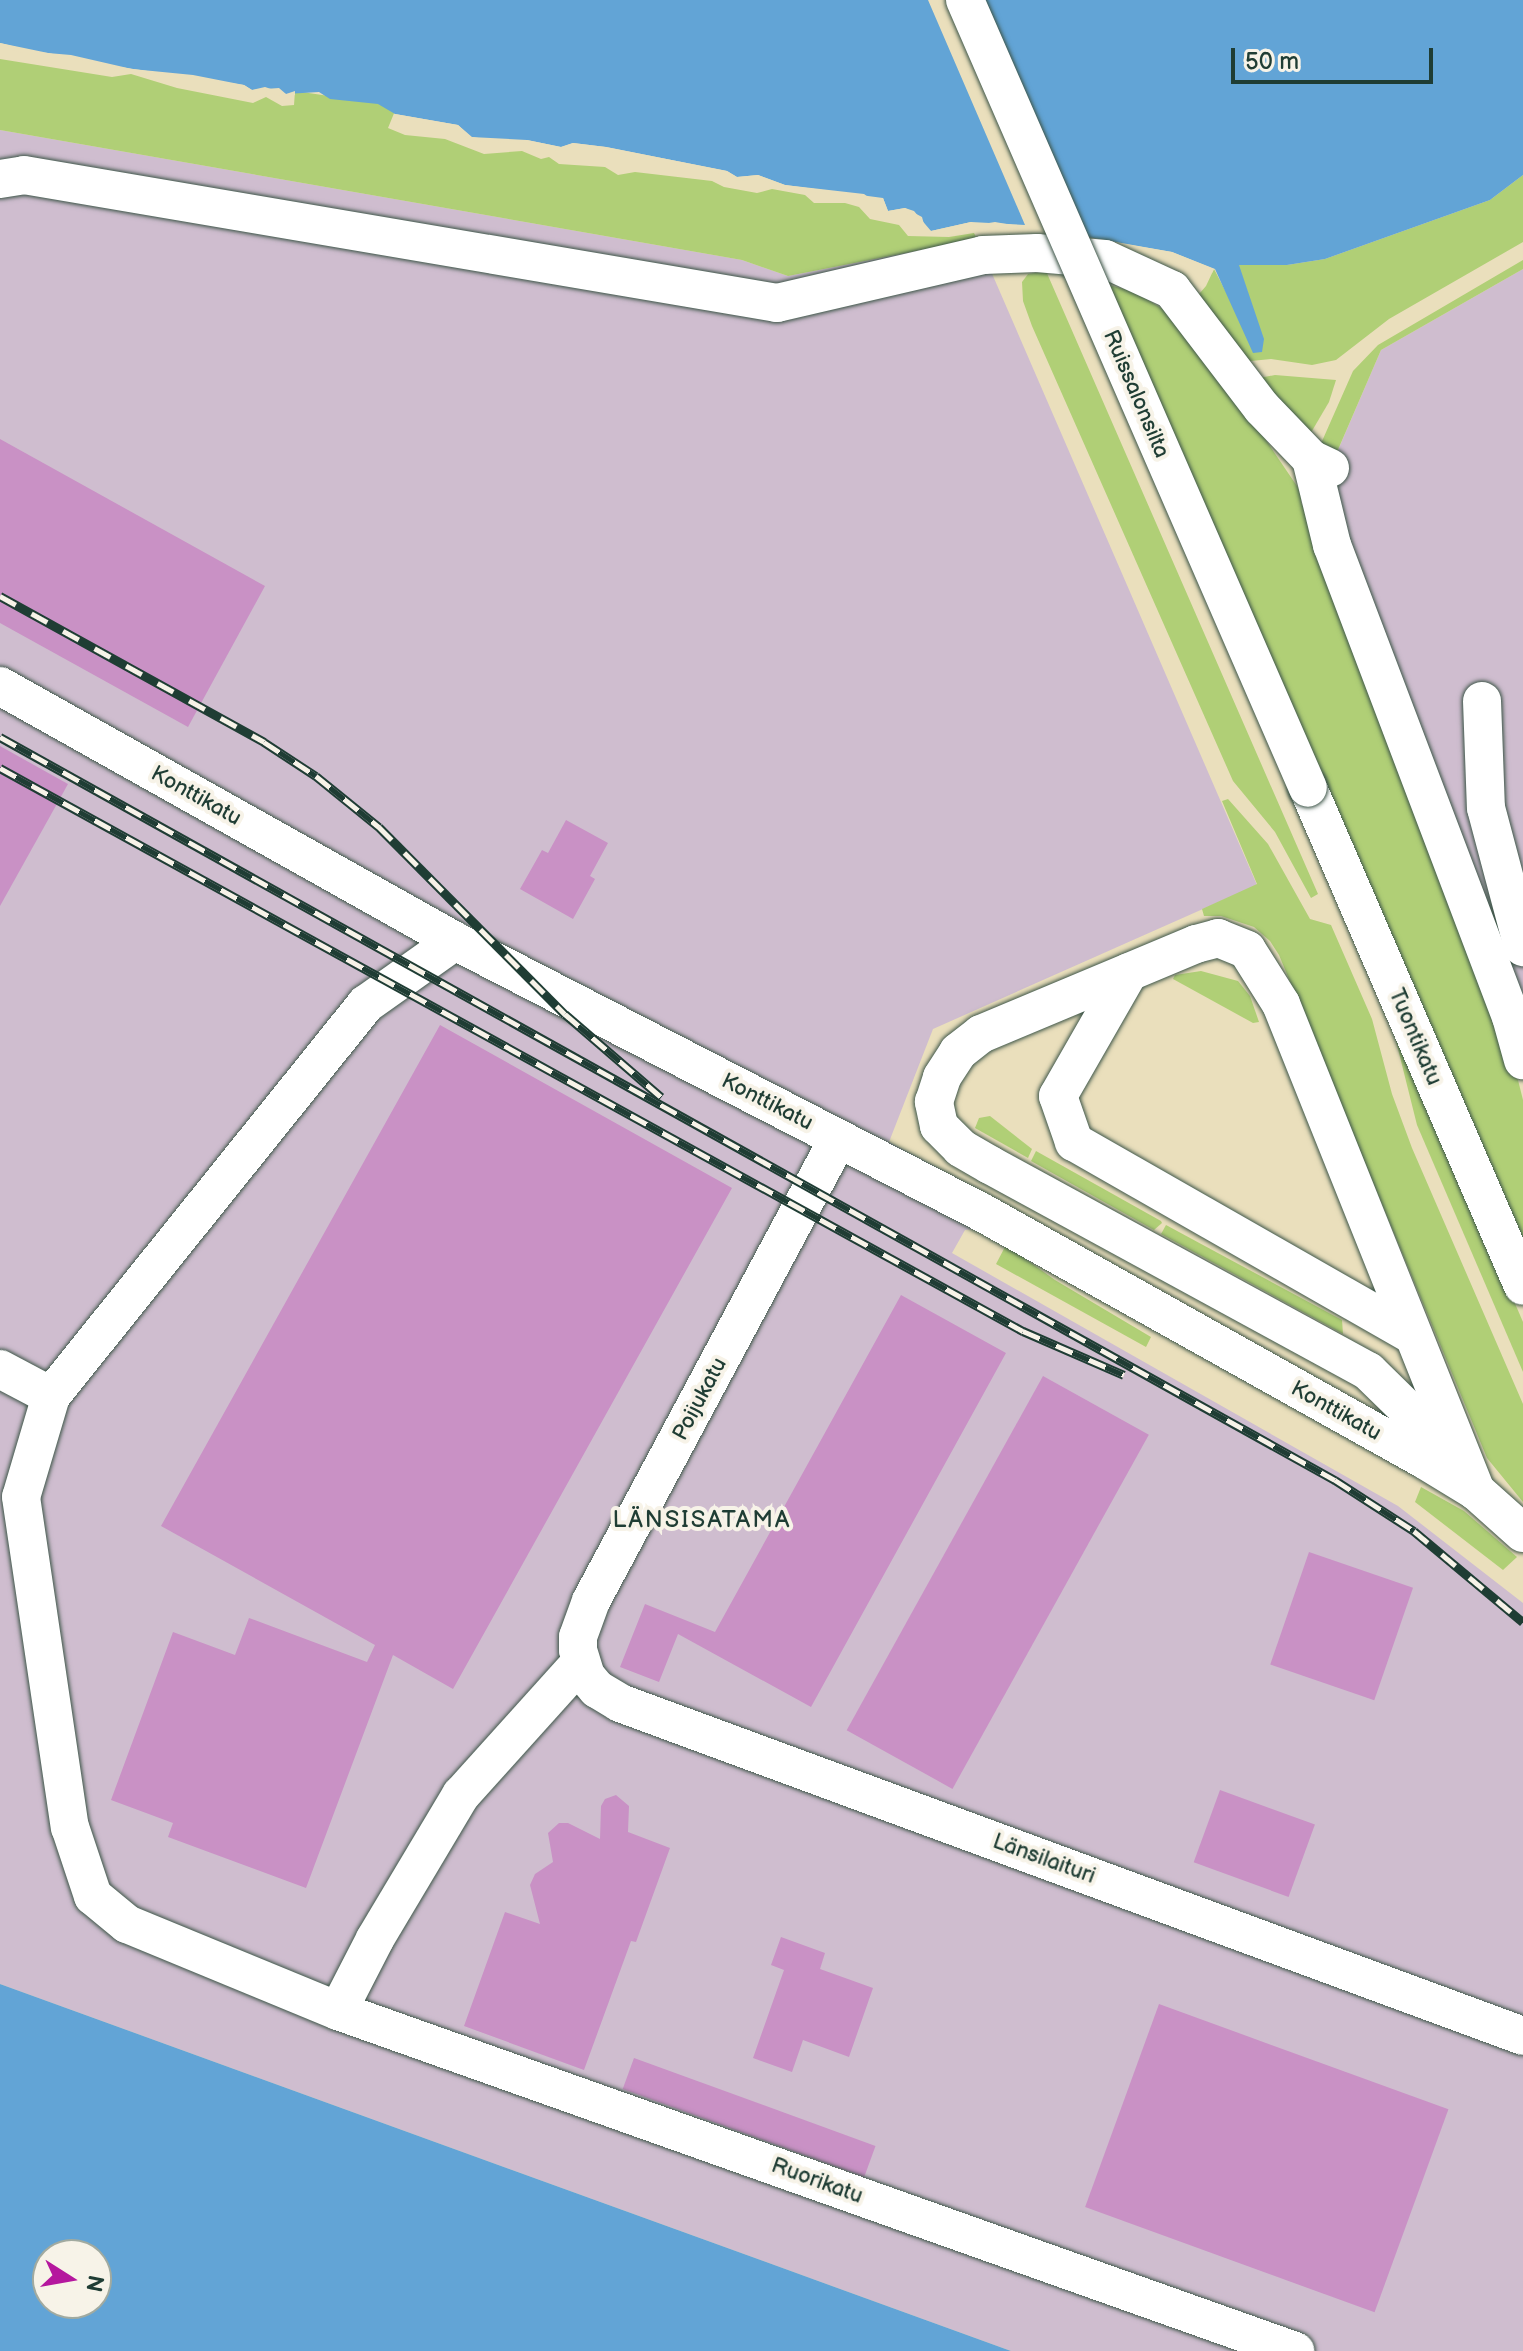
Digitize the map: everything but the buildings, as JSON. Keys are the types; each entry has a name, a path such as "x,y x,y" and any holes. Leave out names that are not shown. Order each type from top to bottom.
{"street":[{"name":"Ruissalonsilta","path":"965,0 1308,788"},
{"path":"0,179 24,175 777,303 983,255 1037,253 1105,259 1172,290 1236,378 1320,464 1332,545 1511,1017 1523,1060"},
{"name":"Konttikatu","path":"0,686 455,941 983,1213 1476,1491 1523,1533"},
{"path":"1482,701 1486,808 1523,947"},
{"name":"Tuontikatu","path":"1308,788 1523,1286"},
{"path":"1218,938 1247,950 1281,1004 1476,1491 1409,1411 1368,1371 961,1148 939,1126 934,1102 942,1077 958,1052 981,1034 1218,938"},
{"path":"0,1369 51,1396 366,1004 455,941"},
{"path":"1129,972 1058,1096 1074,1142 1413,1335"},
{"name":"Poijukatu","path":"580,1663 578,1637 591,1601 838,1139"},
{"name":"Ruorikatu","path":"51,1396 21,1497 70,1827 93,1896 127,1924 338,2011 1295,2351"},
{"path":"338,2011 375,1939 461,1795 580,1663"},
{"name":"Länsilaituri","path":"580,1663 597,1689 620,1703 1523,2036"}],"shaded area":[{"path":"0,130 742,260 788,276 977,239 1257,885 933,1029 889,1142 991,1196 974,1229 965,1230 952,1253 1398,1506 1523,1603 1523,2351 1011,2351 0,1984"},
{"path":"1523,269 1523,1005 1326,478 1381,350"}],"green space":[{"path":"0,59 112,77 131,74 177,88 253,103 266,97 282,106 294,105 295,91 397,106 388,128 405,135 445,139 484,154 522,151 541,159 549,157 559,164 605,167 618,175 635,172 712,181 724,187 757,193 772,189 805,195 814,203 845,203 859,207 870,219 899,225 908,236 949,237 974,233 977,239 788,276 742,260 0,130"},
{"path":"1523,175 1523,242 1389,319 1336,360 1312,365 1271,359 1241,362 1193,301 1206,286 1214,269 1227,294 1248,293 1238,265 1287,265 1325,259 1490,200"},
{"path":"1523,260 1523,269 1381,350 1334,459 1319,448 1353,371 1378,345"},
{"path":"1046,271 1318,894 1311,898 1275,832 1233,781 1032,326 1023,301 1022,282 1028,274"},
{"path":"1109,285 1135,292 1174,316 1230,387 1301,492 1301,503 1313,521 1517,1076 1523,1100 1523,1250"},
{"path":"1275,375 1336,380 1329,402 1309,436 1254,379"},
{"path":"1228,799 1268,844 1310,919 1331,925 1372,1019 1392,1094 1412,1148 1523,1404 1523,1502 1487,1458 1279,955 1270,941 1254,927 1221,916 1204,916 1202,909 1257,884 1222,801"},
{"path":"1201,971 1238,981 1250,996 1259,1022 1253,1023 1173,979 1175,975"},
{"path":"1388,1009 1523,1322 1523,1372 1417,1125"},
{"path":"990,1116 1032,1149 1028,1158 975,1128 979,1118"},
{"path":"1036,1151 1162,1223 1154,1230 1031,1161"},
{"path":"1166,1225 1342,1320 1343,1334 1161,1234"},
{"path":"1006,1245 1055,1280 1151,1337 1146,1347 996,1264"},
{"path":"1421,1487 1464,1511 1517,1557 1503,1570 1415,1502"}],"water":[{"path":"0,0 1523,0 1523,175 1490,200 1325,259 1287,265 1239,265 1264,339 1262,352 1253,353 1215,269 1172,252 995,222 976,225 971,222 931,231 925,228 922,217 905,208 888,211 883,198 785,185 758,175 737,177 727,171 606,147 573,143 561,147 527,140 471,137 458,125 395,114 378,104 330,99 319,92 286,94 265,87 252,90 244,85 193,75 132,69 71,55 36,52 0,43"},
{"path":"0,1984 1011,2351 0,2351"}],"pier":[{"path":"928,0 985,0 1088,237 1172,252 1214,269 1212,273 1171,256 1022,228 971,226 930,235 922,231 918,219 912,214 887,215 880,202 870,203 862,198 784,189 758,179 736,181 726,175 605,151 574,147 560,151 527,144 471,141 456,129 393,118 395,114 458,125 472,137 497,141 527,140 561,147 573,143 606,147 727,171 737,177 758,175 785,185 864,194 871,199 883,198 888,211 905,208 914,211 931,231 971,222 1025,225"},
{"path":"0,43 106,65 244,85 252,90 279,88 286,94 295,91 295,95 285,98 266,91 252,94 242,89 192,79 105,69 70,59 35,56 0,47"}],"railway":[{"path":"0,596 264,742 316,776 379,827 565,1014 661,1097"},
{"path":"0,737 1335,1480 1414,1531 1523,1622"},
{"path":"0,768 1023,1331 1124,1375"}],"district":[{"name":"LÄNSISATAMA","path":"702,1520"}]}
